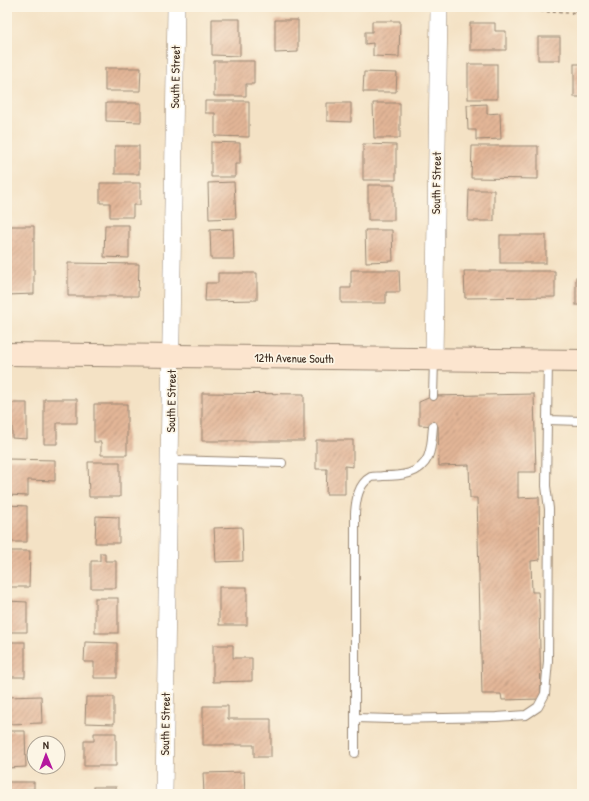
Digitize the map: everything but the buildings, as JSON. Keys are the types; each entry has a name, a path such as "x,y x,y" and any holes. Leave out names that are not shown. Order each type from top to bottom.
{"street":[{"name":"South E Street","path":"164,794 172,356 176,7"},
{"name":"South F Street","path":"434,360 439,7"},
{"name":"12th Avenue South","path":"7,354 582,361"}],"lane":[{"path":"433,396 434,360"},
{"path":"355,718 496,718 526,715 538,708 545,694 548,661 549,509 546,486 548,361"},
{"path":"547,420 582,421"},
{"path":"355,753 355,513 358,493 363,484 371,477 402,476 423,465 430,452 433,426"},
{"path":"170,460 282,463"}],"path":[{"path":"469,7 576,13 576,7"}]}
